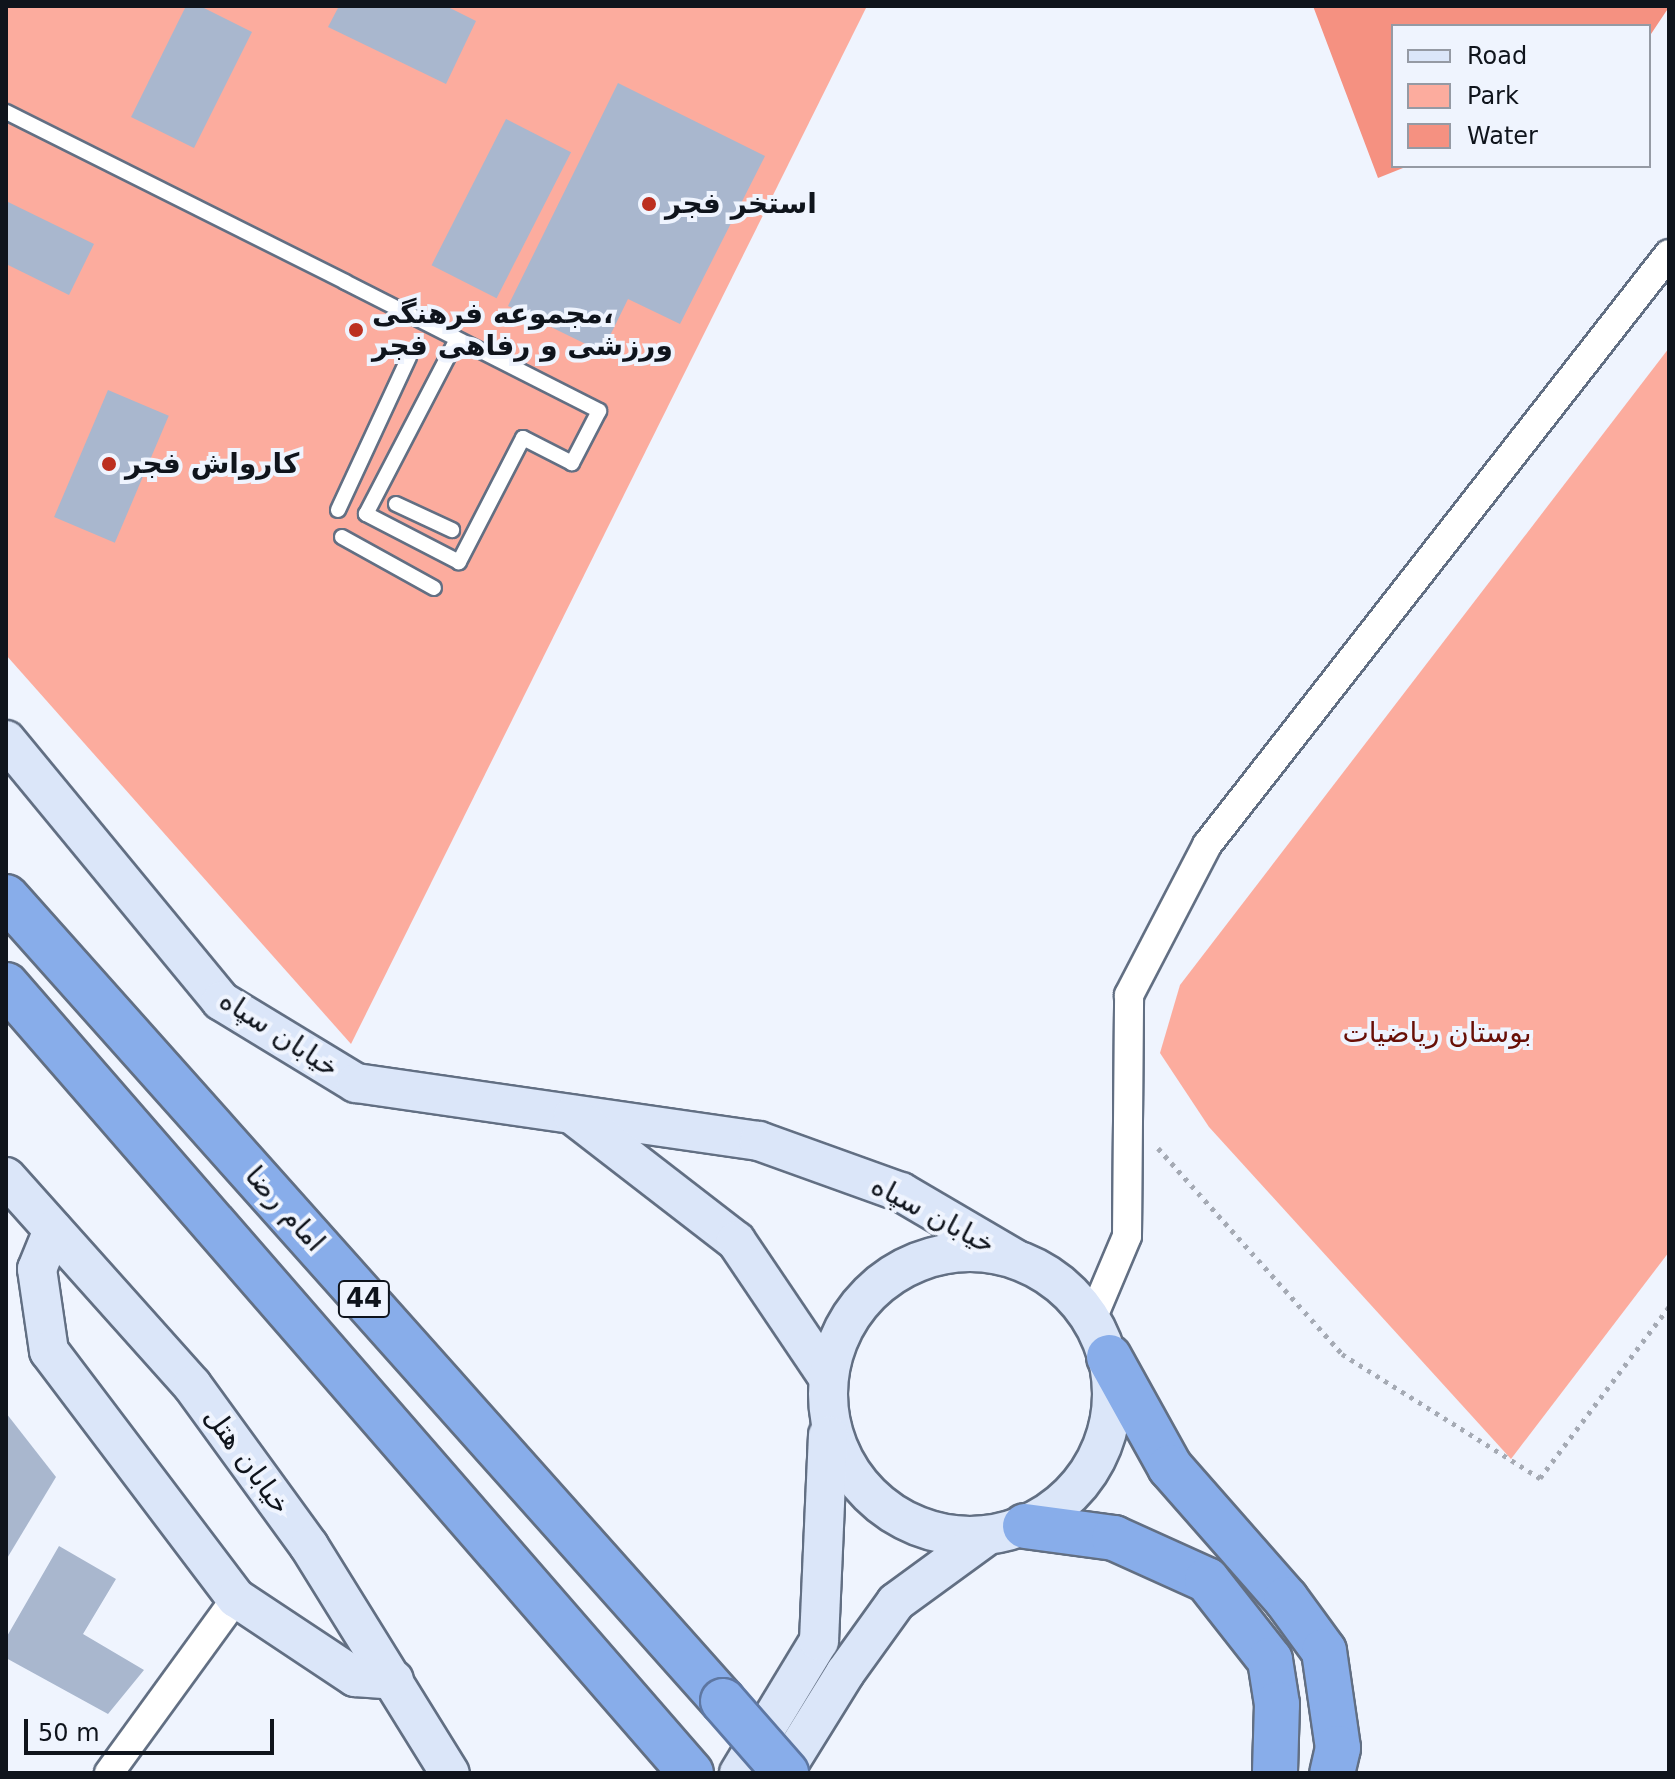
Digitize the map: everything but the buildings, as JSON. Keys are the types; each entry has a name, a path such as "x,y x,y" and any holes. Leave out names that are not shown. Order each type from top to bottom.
{"highway":[{"name":"امام رضا","path":"6,897 784,1773"},
{"name":"44","path":"6,985 685,1766"},
{"path":"1100,1338 1170,1467 1286,1599 1324,1651 1338,1748 1332,1773"},
{"path":"1005,1532 1114,1538 1207,1580 1270,1660 1277,1704 1275,1773"}],"main road":[{"name":"خیابان سپاه","path":"6,740 221,1001 356,1083 759,1141 901,1192 1015,1259"},
{"name":"خیابان سپاه","path":"570,1113 736,1241 827,1376"},
{"name":"خیابان هتل","path":"13,1192 53,1230 192,1385 309,1546 450,1773"},
{"path":"53,1230 37,1269 49,1351 236,1598 355,1677 394,1680"},
{"path":"739,1773 819,1641 827,1547 827,1376 839,1336 861,1301 893,1274 946,1255 973,1251 1015,1259 1059,1282 1100,1338 1114,1398 1107,1438 1089,1475 1070,1495 1005,1532 896,1602 784,1773"},
{"path":"828,1416 846,1467 882,1507 931,1532 1005,1532"}],"street":[{"path":"1100,1338 1127,1236 1129,995 1207,845 1669,254"},
{"path":"109,1773 236,1598"}],"lane":[{"path":"6,112 457,339 599,411 572,463 523,438 459,562 366,514 457,339"},
{"path":"338,510 409,357"},
{"path":"396,504 452,530"},
{"path":"342,537 434,588"}],"path":[{"path":"1128,1115 1342,1354 1540,1478 1669,1307"}],"green space":[{"name":"مجموعه فرهنگی، ورزشی و رفاهی فجر","path":"6,6 867,6 351,1044 6,655"},
{"name":"بوستان ریاضیات","path":"1669,348 1669,1252 1511,1459 1209,1127 1160,1053 1180,985"}],"water":[{"path":"1313,6 1669,6 1651,34 1651,24 1391,24 1391,168 1403,168 1378,178"}],"place":[{"name":"استخر فجر","path":"649,204"},
{"name":"مجموعه فرهنگی، ورزشی و رفاهی فجر","path":"356,330"},
{"name":"کارواش فجر","path":"109,464"}]}
